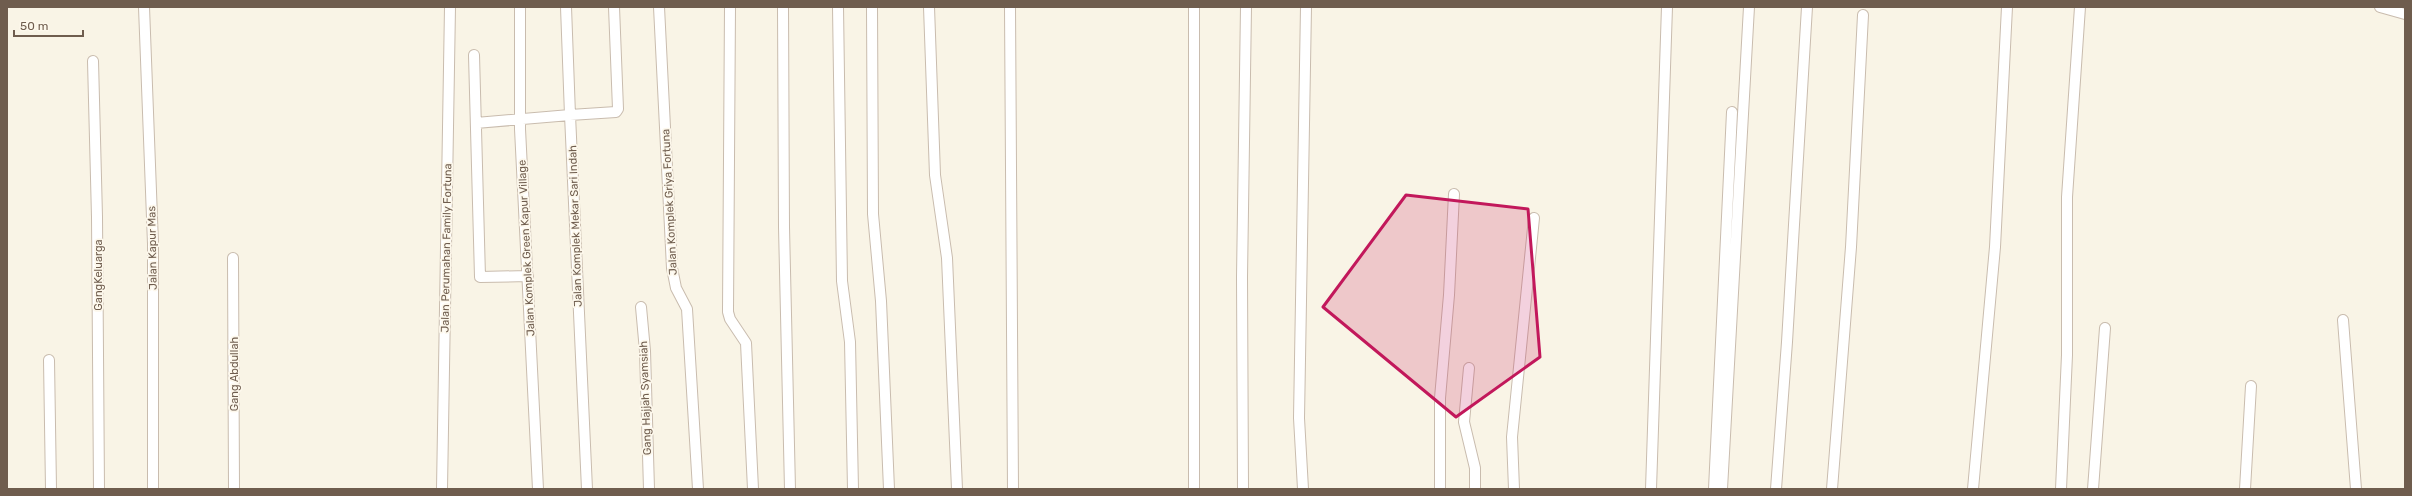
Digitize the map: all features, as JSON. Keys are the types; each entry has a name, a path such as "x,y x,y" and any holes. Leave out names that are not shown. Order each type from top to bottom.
{"street":[{"name":"Jalan Kapur Mas","path":"144,7 153,244 153,489"},
{"name":"Jalan Perumahan Family Fortuna","path":"442,489 450,7"},
{"name":"Jalan Komplek Green Kapur Village","path":"520,7 521,120 538,489"},
{"name":"Jalan Komplek Mekar Sari Indah","path":"566,7 587,489"},
{"path":"476,123 616,112 618,109 614,7"},
{"name":"Jalan Komplek Griya Fortuna","path":"659,7 670,236 676,288 687,309 698,489"},
{"path":"730,7 728,312 730,319 746,343 753,489"},
{"path":"783,7 784,235 790,489"},
{"path":"838,7 842,280 850,342 853,489"},
{"path":"872,7 873,214 881,301 889,489"},
{"path":"928,7 935,175 947,258 957,489"},
{"path":"1010,7 1013,489"},
{"path":"1194,7 1194,489"},
{"path":"1243,489 1242,277 1246,7"},
{"path":"1303,489 1299,418 1306,7"},
{"path":"1651,489 1667,7"},
{"path":"1722,489 1749,7"},
{"path":"1776,489 1787,342 1807,7"},
{"path":"1973,489 1996,247 2007,7"},
{"path":"2061,489 2067,355 2067,198 2080,7"},
{"path":"2380,7 2405,14"},
{"path":"1832,489 1851,247 1863,14"},
{"path":"474,55 480,277 528,276"},
{"name":"GangKeluarga","path":"93,61 97,217 99,489"},
{"path":"1714,489 1732,112"},
{"path":"1440,489 1440,398 1449,295 1454,194"},
{"path":"1514,489 1512,437 1534,218"},
{"name":"Gang Abdullah","path":"233,258 234,489"},
{"name":"Gang Hajjah Syamsiah","path":"640,307 645,351 650,489"},
{"path":"2343,320 2356,489"},
{"path":"2093,489 2105,328"},
{"path":"49,360 51,489"},
{"path":"1469,368 1464,422 1475,468 1475,489"},
{"path":"2245,489 2251,386"}],"highlighted area":[{"path":"1406,195 1528,209 1540,357 1456,417 1323,307"}]}
